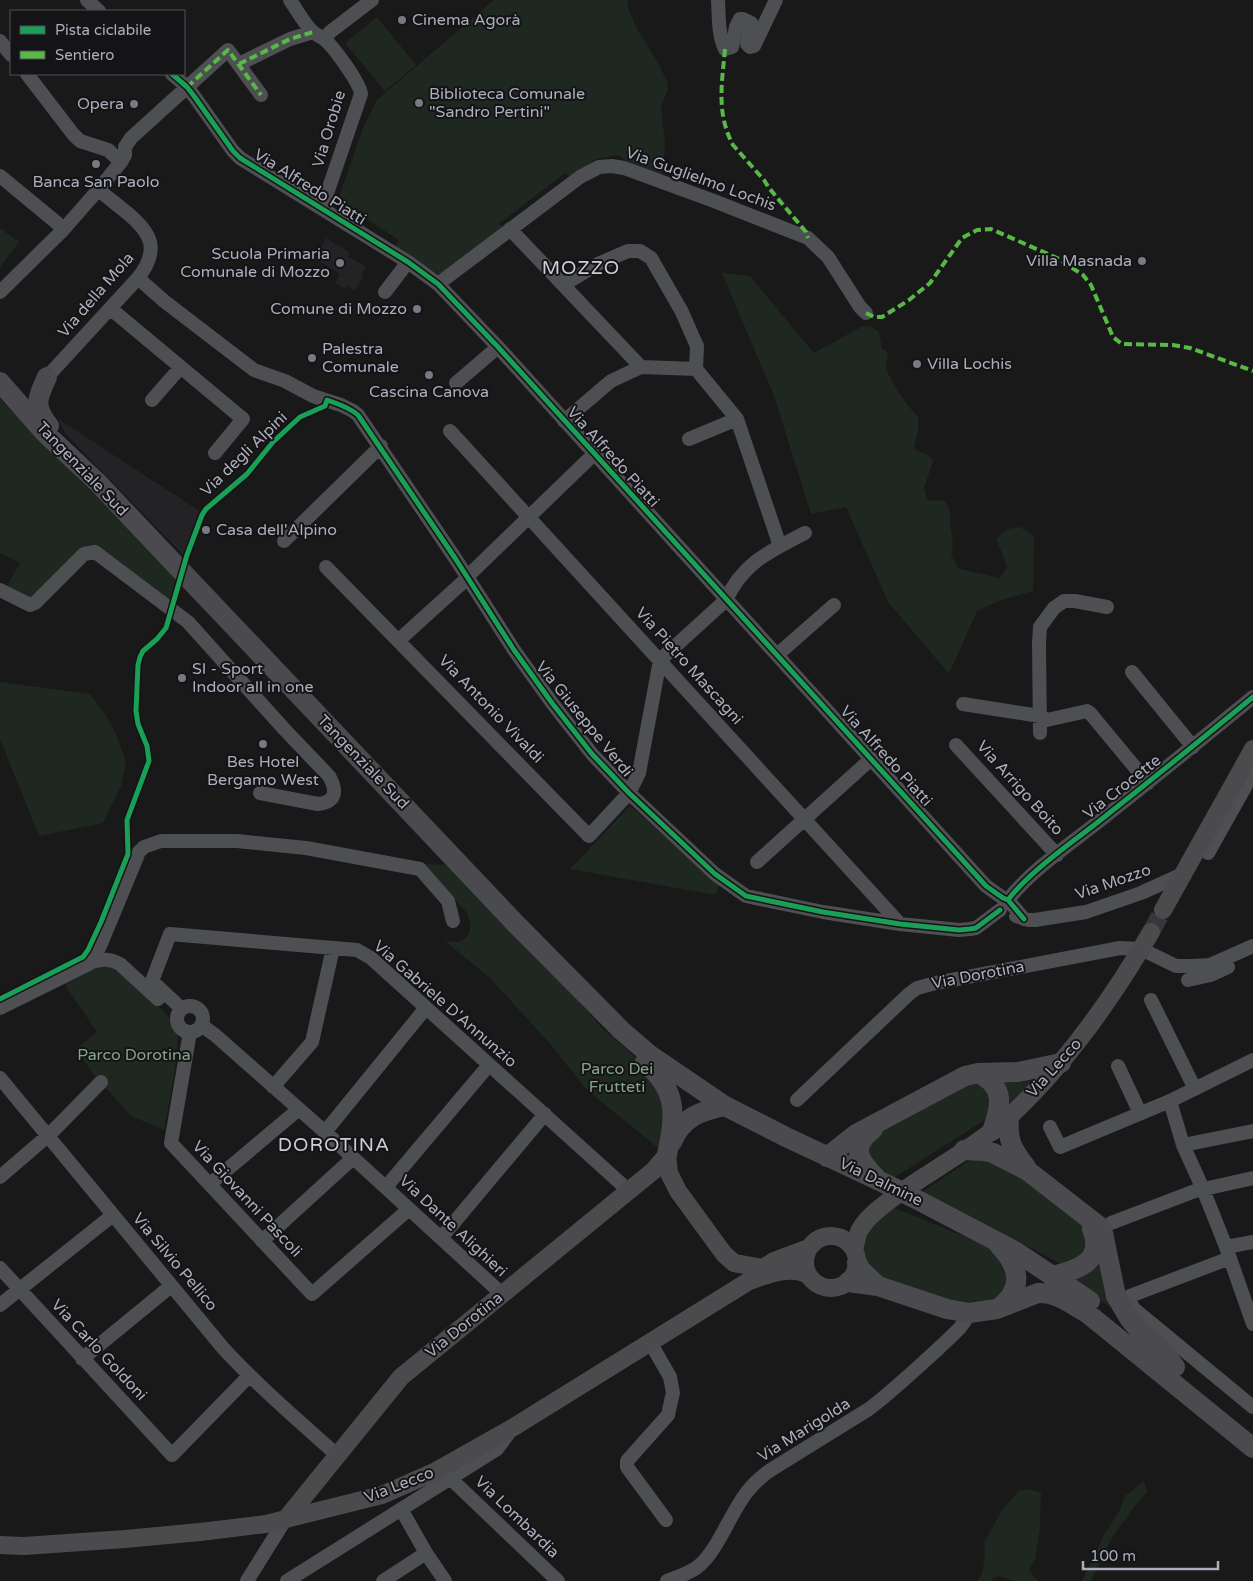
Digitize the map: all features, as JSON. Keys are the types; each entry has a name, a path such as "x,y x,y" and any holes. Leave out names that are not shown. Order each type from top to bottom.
{"highway":[{"path":"3,389 31,389 47,377"},
{"path":"47,377 38,400 39,412 97,482"},
{"name":"Tangenziale Sud","path":"3,389 44,432 97,482 517,925"},
{"path":"517,925 544,959 598,1018 657,1073 669,1094 672,1104 673,1126 667,1155"},
{"name":"Via Dalmine","path":"517,925 595,1005 650,1055 725,1106 827,1157 883,1182 993,1238 1053,1276 1114,1319 1253,1432"},
{"path":"827,1157 856,1134 965,1076 1018,1072 1062,1063"},
{"path":"978,1074 992,1081 999,1097 998,1113 992,1130"},
{"path":"667,1155 675,1135 690,1118 725,1106"},
{"path":"1009,1117 1009,1138 1012,1148 1028,1171"},
{"path":"883,1182 862,1162 858,1151 865,1135 885,1120"},
{"path":"964,1150 993,1153 1028,1171 1083,1215 1096,1223 1103,1233 1116,1296 1120,1306 1134,1324 1161,1348 1175,1367"},
{"path":"1053,1276 1079,1269 1086,1264 1094,1252 1096,1245 1095,1237 1083,1215"},
{"path":"993,1238 1011,1259 1016,1272 1038,1293"},
{"path":"856,1256 861,1270 878,1286"},
{"path":"997,1309 1009,1298 1015,1283 1016,1272"},
{"path":"848,1282 878,1286 947,1309 969,1313 997,1309 1038,1293 1058,1296 1087,1313 1253,1448"}],"main road":[{"path":"1164,909 1253,749"},
{"name":"Via Lecco","path":"856,1256 861,1228 880,1207 1009,1117 1062,1063 1078,1044 1151,932"},
{"path":"667,1155 670,1173 678,1191 724,1254 734,1262 764,1268"},
{"name":"Via Dorotina","path":"285,1520 401,1377 653,1171 667,1155"},
{"name":"Via Lecco","path":"837,1236 871,1201 926,1174"},
{"path":"837,1236 847,1241 856,1256 855,1274 842,1286 826,1288 813,1281 808,1275 806,1259 812,1244 821,1238 837,1236"},
{"name":"Via Lecco","path":"749,1281 754,1274 774,1261 809,1248"},
{"name":"Via Lecco","path":"1,1545 40,1545 200,1532 266,1524 382,1495 434,1472 512,1428 749,1281 779,1272 802,1271 808,1275"}],"street":[{"path":"290,0 319,36"},
{"path":"239,64 290,39 319,36 330,32 372,0"},
{"path":"718,0 722,43 725,49 732,47 736,27 740,19 750,23 747,44 754,46 776,0"},
{"name":"Via Orobie","path":"319,36 358,84 361,94 322,208"},
{"path":"0,41 10,54"},
{"path":"0,292 62,230 98,190 121,162 125,147 131,138 228,50 261,95"},
{"path":"28,75 73,134 80,140 108,150 121,162"},
{"name":"Via Alfredo Piatti","path":"173,75 187,87 240,158 408,262 438,284 498,347 1003,905"},
{"name":"Via Guglielmo Lochis","path":"438,284 580,177 599,167 612,166 642,174 808,238 828,258 860,307 866,313"},
{"path":"0,176 57,223 62,230"},
{"name":"Via della Mola","path":"47,377 144,271 151,252 148,235 136,220 98,190"},
{"path":"510,229 641,366"},
{"path":"563,285 598,264 628,252 640,251 652,258 682,312 697,346 696,369 737,419 780,546"},
{"path":"385,292 408,262"},
{"name":"Via Giuseppe Verdi","path":"138,278 164,301 254,370 285,381 313,396 341,405 358,415 381,446 514,650 552,703 592,754 629,794 715,874 746,896 822,912 900,924 959,930 976,928 1003,905"},
{"path":"111,309 243,419 215,453"},
{"path":"456,383 498,347"},
{"path":"564,422 611,381 641,366 696,369"},
{"path":"152,400 180,368"},
{"path":"689,439 737,419"},
{"name":"Via Pietro Mascagni","path":"450,431 530,516 900,924"},
{"path":"284,541 381,446"},
{"path":"399,640 594,454"},
{"path":"629,794 639,773 660,660 726,600 730,591 751,564 806,533"},
{"path":"0,590 30,606 84,554 95,552 188,622 329,776 334,793 333,797 327,802 318,804 260,793"},
{"name":"Via Antonio Vivaldi","path":"326,567 589,836 629,794"},
{"path":"1040,733 1040,627 1054,608 1064,601 1075,601 1106,607"},
{"path":"777,655 834,604"},
{"path":"1132,672 1193,747"},
{"name":"Via Crocette","path":"1003,905 1018,887 1253,697"},
{"path":"964,704 1040,716 1046,720 1087,711 1148,783"},
{"name":"Via Arrigo Boito","path":"956,744 1057,855"},
{"path":"757,862 871,759"},
{"path":"1208,853 1253,773"},
{"path":"93,962 93,958 100,946 139,852 144,847 161,841 237,841 306,848 420,869 448,901 453,920"},
{"name":"Via Mozzo","path":"1003,905 1024,919 1043,919 1086,912 1141,893 1183,874"},
{"path":"1141,893 1155,895 1164,903 1164,909"},
{"name":"Via Gabriele D'Annunzio","path":"179,1013 152,981 170,934 357,950 364,953 628,1190"},
{"path":"273,1087 312,1042 333,948"},
{"name":"Via Dorotina","path":"797,1100 917,988 1120,948 1141,949"},
{"path":"1141,949 1176,966 1192,966 1210,965 1250,948"},
{"path":"1188,980 1222,970 1250,948"},
{"path":"0,1008 93,962 105,959 113,960 120,964 179,1013"},
{"path":"1151,1000 1195,1089"},
{"name":"Via Dante Alighieri","path":"196,1029 202,1019 200,1012 191,1006 179,1013 177,1023 180,1028 185,1032 196,1029 215,1035 386,1187 502,1294"},
{"path":"325,1132 426,1008"},
{"name":"Via Giovanni Pascoli","path":"196,1029 171,1143 312,1294 409,1208"},
{"path":"1050,1126 1060,1148 1170,1101 1253,1060"},
{"path":"386,1187 489,1066"},
{"path":"1118,1066 1140,1113"},
{"name":"Via Silvio Pellico","path":"0,1078 171,1286 249,1376 338,1456"},
{"path":"0,1177 47,1135 101,1082"},
{"path":"1170,1101 1183,1145 1228,1252 1253,1324"},
{"path":"210,1184 299,1110"},
{"path":"441,1238 545,1114"},
{"path":"1183,1145 1253,1131"},
{"path":"262,1241 353,1158"},
{"path":"1110,1223 1203,1189 1253,1178"},
{"path":"0,1305 113,1215"},
{"path":"1253,1242 1130,1296 1130,1302 1134,1309 1253,1407"},
{"name":"Via Carlo Goldoni","path":"0,1268 172,1455 249,1376"},
{"path":"82,1359 171,1286"},
{"name":"Via Marigolda","path":"667,1581 693,1570 702,1563 710,1554 741,1500 758,1480 769,1471 869,1409 903,1382 951,1336 966,1321 969,1313"},
{"path":"650,1342 670,1377 672,1401 668,1415 627,1461 627,1468 666,1520"},
{"path":"287,1581 497,1449 512,1428"},
{"name":"Via Lombardia","path":"451,1479 558,1581"},
{"path":"401,1509 426,1553 445,1581"},
{"path":"247,1581 285,1520"},
{"path":"383,1581 426,1553"}],"shaded area":[{"name":"Scuola Primaria Comunale di Mozzo","path":"326,238 350,253 348,256 366,267 361,275 364,276 354,291 347,286 345,289 335,283 340,274 315,258"},
{"path":"57,418 201,512 185,557 65,433"}],"green space":[{"path":"494,0 628,0 627,5 636,27 667,81 668,90 661,105 665,143 663,176 630,163 618,155 595,159 572,179 565,173 499,224 504,229 441,276 395,247 399,240 338,200 363,128 377,100"},
{"path":"377,17 416,65 385,91 345,43"},
{"path":"0,228 19,242 0,267"},
{"path":"722,273 750,276 814,353 861,327 869,326 879,332 882,349 887,352 886,367 889,375 905,402 918,416 918,431 914,448 933,461 924,488 927,499 931,501 944,501 949,508 953,543 951,555 959,569 1000,578 1007,568 996,539 1008,529 1020,527 1034,536 1033,591 1001,600 977,611 949,674 888,602 846,507 811,514 774,396"},
{"path":"0,399 177,579 171,603 97,549 29,599 7,586 20,563 0,553"},
{"path":"0,682 90,694 105,714 116,734 126,762 121,786 103,823 39,836 0,739"},
{"path":"630,806 720,884 715,895 570,869"},
{"name":"Parco Dei Frutteti","path":"423,864 452,865 602,1028 642,1063 662,1094 664,1153 585,1088 552,1046 490,978 444,940 456,942 466,938 470,931 469,918 467,913"},
{"name":"Parco Dorotina","path":"107,965 124,974 133,982 167,1015 176,1027 178,1047 164,1130 131,1116 94,1075 76,1049 97,1032 65,985 100,966"},
{"path":"1054,1067 998,1123 993,1078"},
{"path":"973,1080 991,1092 989,1116 985,1120 895,1177 876,1169 868,1156 869,1144 879,1130"},
{"path":"973,1158 1002,1162 1077,1217 1089,1235 1087,1254 1069,1265 1059,1263 922,1192"},
{"path":"892,1207 988,1246 1000,1254 1011,1278 999,1299 973,1309 873,1276 862,1254 864,1237 875,1222"},
{"path":"1098,1252 1119,1313 1091,1294 1070,1275"},
{"path":"1144,1481 1147,1492 1110,1541 1091,1581 1082,1581 1105,1533 1119,1512 1125,1496"},
{"path":"1029,1489 1041,1493 1040,1527 1035,1560 1029,1570 1038,1581 1013,1581 996,1577 990,1581 977,1581 982,1574 985,1555 984,1543 1002,1510 1019,1491"}],"tunnel":[{"path":"1151,932 1163,910"}],"marked path":[{"path":"239,64 290,39 313,32"},
{"path":"725,49 721,98 724,121 733,145 806,232 808,238"},
{"path":"187,87 228,50 261,95"},
{"path":"866,313 874,317 882,317 909,300 930,283 962,238 977,230 991,229 1057,258 1083,275 1091,285 1113,337 1122,344 1173,345 1190,348 1253,371"}],"cycle path":[{"path":"173,75 187,87 240,158 408,262 438,284 498,347 986,886 1008,900 1024,919"},
{"name":"Via degli Alpini","path":"0,999 83,957 101,922 128,854 127,820 149,761 147,746 138,724 136,711 138,665 143,651 166,628 187,555 202,515 206,509 247,474 273,442 300,417 325,406 327,400 347,408 358,415 455,558 514,650 592,754 629,793 715,874 746,896 823,912 900,924 959,930 970,929 976,928 1000,910"},
{"path":"1008,900 1027,879 1050,859 1253,697"}],"place":[{"name":"Cinema Agorà","path":"402,20"},
{"name":"Biblioteca Comunale \"Sandro Pertini\"","path":"419,103"},
{"name":"Opera","path":"134,104"},
{"name":"Banca San Paolo","path":"96,164"},
{"name":"Villa Masnada","path":"1142,261"},
{"name":"Scuola Primaria Comunale di Mozzo","path":"340,263"},
{"name":"Comune di Mozzo","path":"417,309"},
{"name":"Palestra Comunale","path":"312,358"},
{"name":"Villa Lochis","path":"917,364"},
{"name":"Cascina Canova","path":"429,375"},
{"name":"Casa dell'Alpino","path":"206,530"},
{"name":"SI - Sport Indoor all in one","path":"182,678"},
{"name":"Bes Hotel Bergamo West","path":"263,744"}],"district":[{"name":"MOZZO","path":"581,268"},
{"name":"DOROTINA","path":"334,1145"}]}
